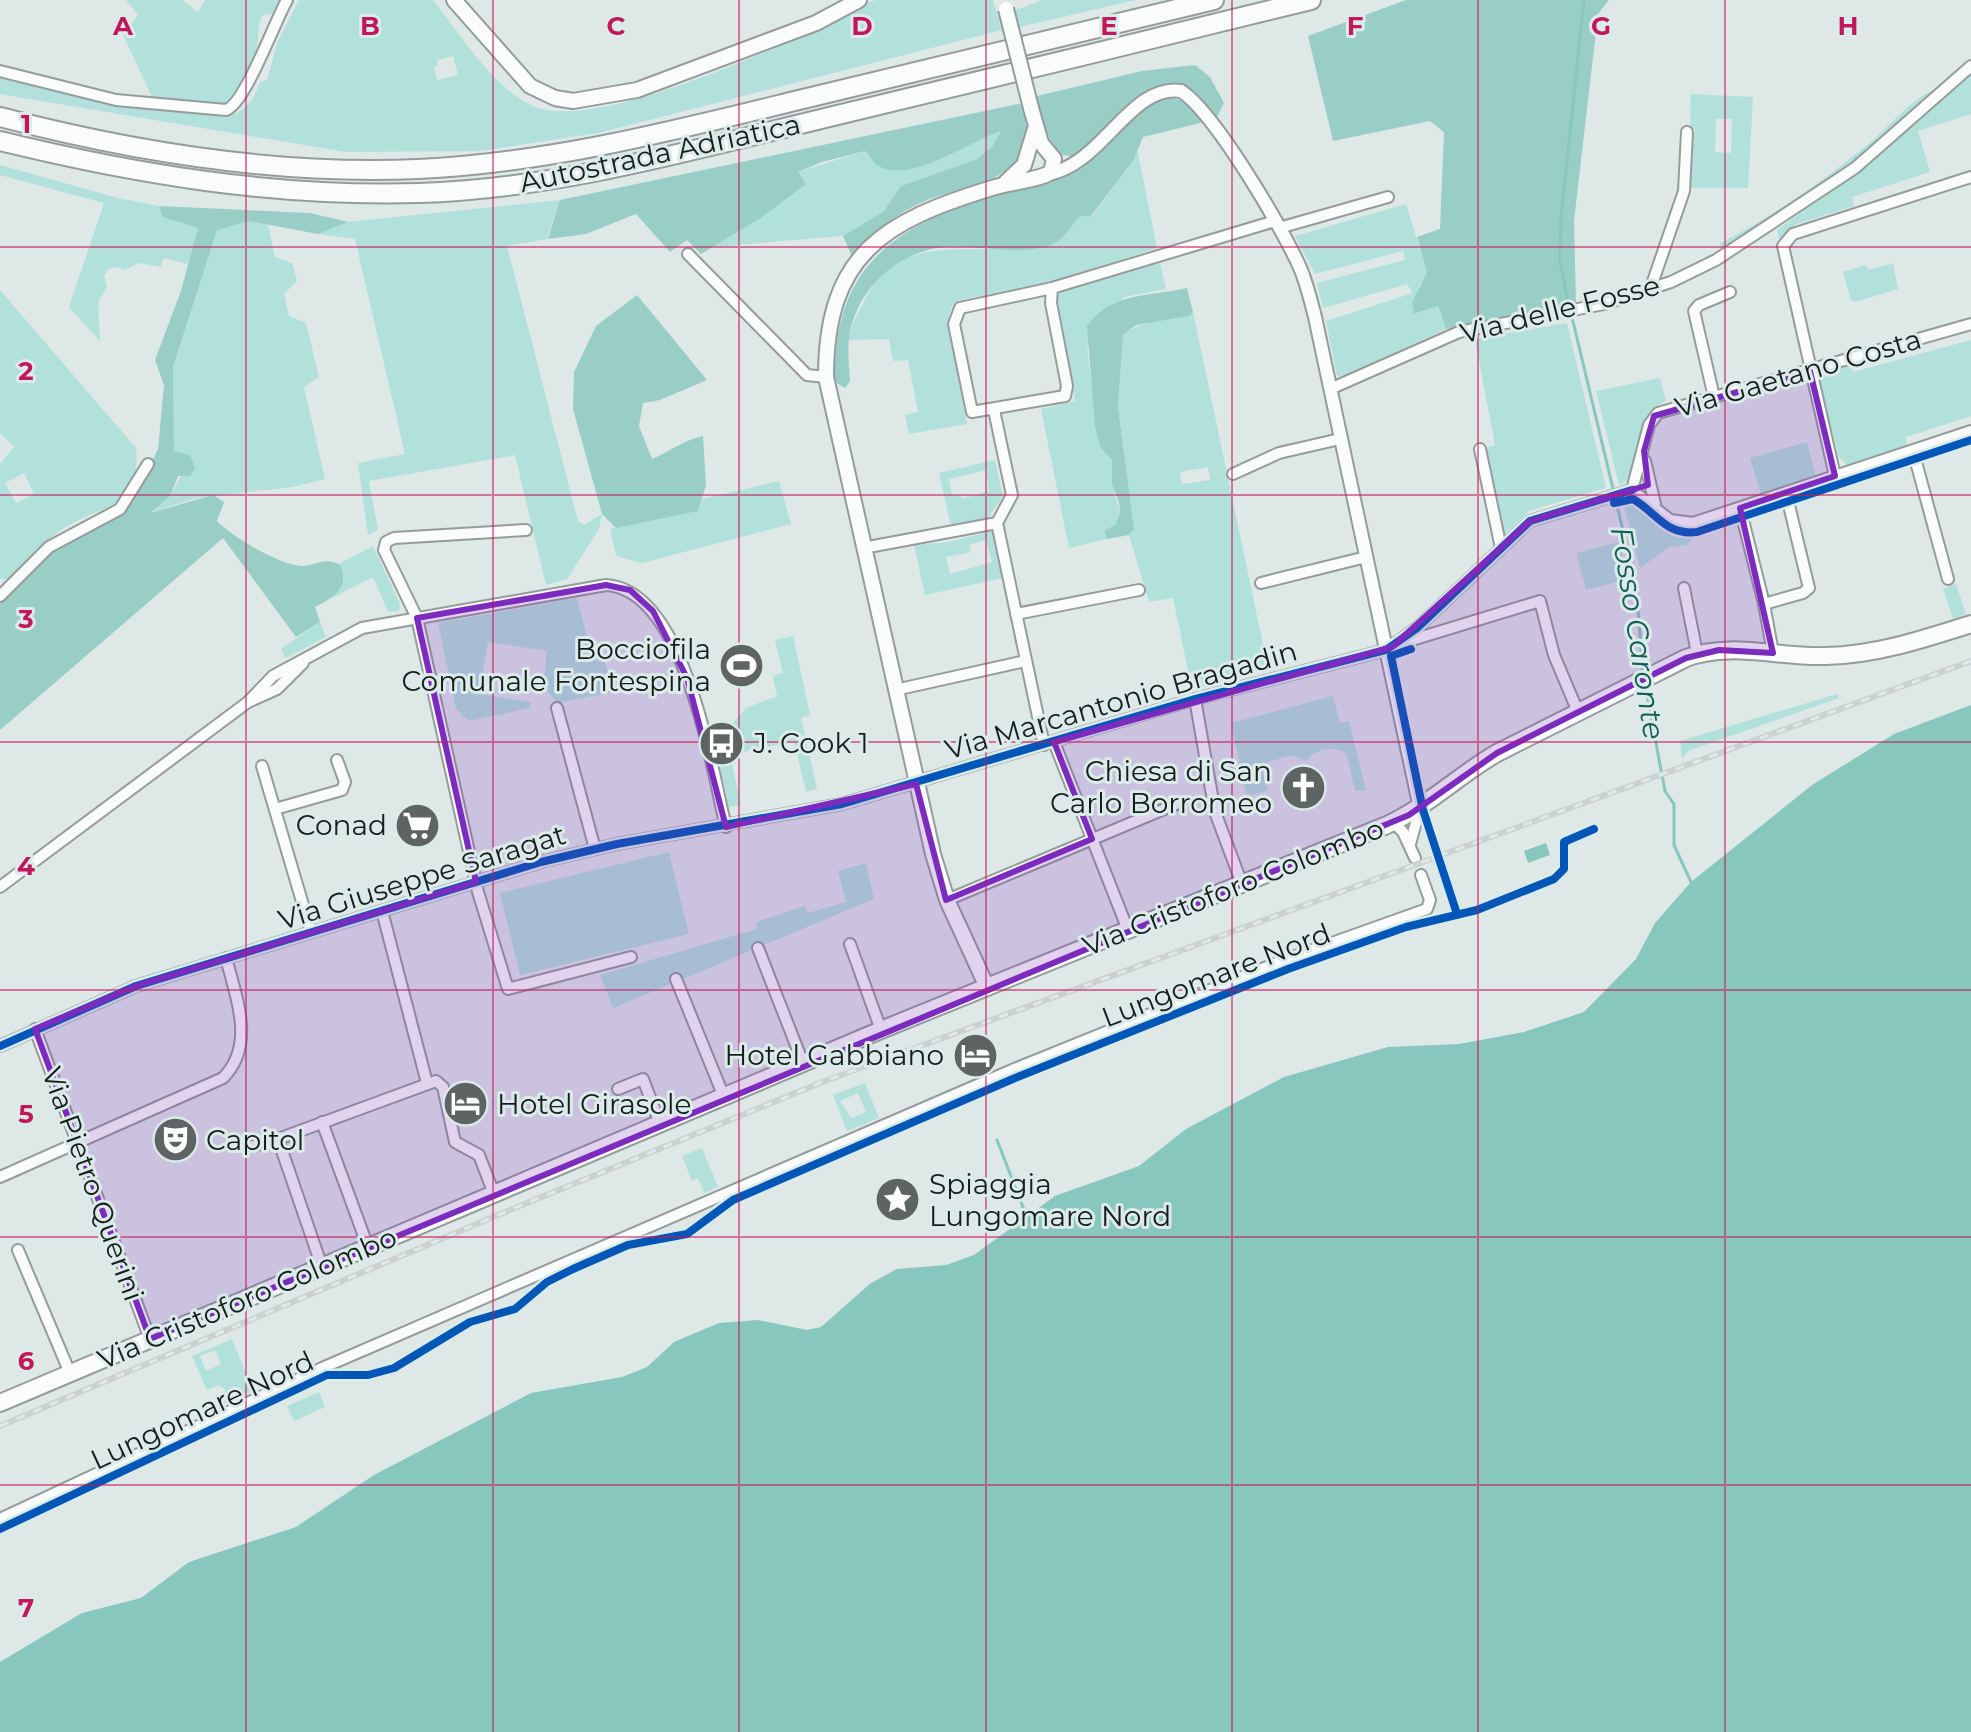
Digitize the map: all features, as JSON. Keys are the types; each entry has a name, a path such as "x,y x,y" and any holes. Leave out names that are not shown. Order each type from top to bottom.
{"highway":[{"name":"Autostrada Adriatica","path":"0,117 136,149 252,165 417,169 513,161 635,140 1214,0"},
{"name":"Autostrada Adriatica","path":"0,141 137,172 250,188 360,193 469,189 644,163 1311,0"}],"main road":[{"path":"454,0 530,86 555,98 573,101 637,90 816,23 859,0"},
{"path":"987,987 947,900 916,784 826,377 831,314 844,278 868,248 906,219 1035,172 1042,152 1005,4"},
{"path":"1035,172 1042,152"},
{"name":"Via Cristoforo Colombo","path":"2,1398 70,1373 881,1030 1393,822 1420,808 1471,768 1697,653 1719,650 1829,656 1870,652 1971,624"}],"street":[{"path":"0,71 116,100 226,110 239,103 246,92 272,26 287,0"},
{"name":"Via delle Fosse","path":"1330,389 1459,332 1579,309 1650,290 1716,260 1803,205 1865,160 1971,66"},
{"path":"1035,172 1074,166 1092,153 1145,100 1158,91 1181,91 1211,121 1277,224 1309,293 1420,808 1410,846"},
{"path":"1650,290 1684,191 1687,132"},
{"path":"1042,152 1074,166"},
{"path":"1835,476 1782,253 1789,236 1971,177"},
{"path":"1052,288 1051,303 1067,386 1065,396 975,413 970,410 954,317 965,306 1052,288 1277,224 1388,197"},
{"path":"688,254 807,375 826,377"},
{"path":"1714,397 1694,311 1699,305 1730,292"},
{"name":"Via Gaetano Costa","path":"1627,491 1644,451 1654,416 1971,324"},
{"path":"994,410 1012,495 997,523 1025,661 1049,744 1092,839 1128,930"},
{"path":"1399,643 1537,518 1627,491 1656,506 1670,520 1688,524 1971,431"},
{"path":"1233,474 1279,453 1340,439"},
{"path":"1480,449 1501,548"},
{"path":"1644,451 1656,506"},
{"path":"1913,451 1948,579"},
{"path":"0,596 49,547 120,509 148,464"},
{"path":"1764,604 1803,593 1809,588 1786,493"},
{"path":"1740,508 1773,653"},
{"path":"863,548 997,523"},
{"path":"526,530 388,541 385,552 417,618 476,882 508,989 631,957"},
{"path":"1261,583 1366,557"},
{"path":"0,887 248,702 265,682 351,632 606,585 636,594 659,621 692,692 726,827"},
{"path":"1684,588 1697,653"},
{"path":"1016,614 1139,590"},
{"path":"1399,643 1540,601 1554,655 1578,712"},
{"name":"Via Marcantonio Bragadin","path":"916,784 1195,699 1386,650 1399,643"},
{"path":"895,690 1025,661"},
{"path":"1195,699 1215,812 1242,884"},
{"path":"557,708 595,849"},
{"path":"275,809 342,790 345,782 337,760"},
{"path":"262,766 311,932"},
{"name":"Via Giuseppe Saragat","path":"0,1046 136,986 476,882 595,849 827,808 916,784"},
{"path":"947,900 1181,802"},
{"path":"1393,822 1415,858"},
{"path":"0,1519 322,1368 962,1092 1273,964 1430,906 1421,875"},
{"path":"382,911 427,1083"},
{"path":"850,944 881,1030"},
{"path":"758,948 803,1063"},
{"path":"0,1177 207,1087 229,1072 242,1035 240,1013 226,958"},
{"path":"676,979 724,1097"},
{"name":"Via Pietro Querini","path":"35,1029 150,1339"},
{"path":"618,1089 643,1079 660,1124"},
{"path":"253,1146 427,1083 439,1082 455,1142 479,1155 494,1194"},
{"path":"322,1122 368,1247"},
{"path":"278,1139 322,1267"},
{"path":"18,1250 70,1373"}],"highlighted area":[{"path":"1810,371 1835,476 1740,508 1773,653 1719,650 1686,658 1497,753 1409,815 150,1339 35,1029 136,986 476,882 417,618 606,585 630,590 653,611 687,678 726,827 916,784 946,900 1092,839 1054,742 1392,647 1530,521 1648,485 1644,451 1654,416"}],"shaded area":[{"path":"126,0 182,0 198,12 205,0 281,0 273,14 263,15 261,19 254,56 237,90 227,103 213,105 153,99 123,35 138,15"},
{"path":"299,0 433,0 478,59 504,86 533,106 558,111 590,109 666,90 743,61 800,36 848,10 877,0 993,0 1002,30 598,133 481,151 346,152 0,94 0,76 116,104 223,117 247,106 260,82 267,80 278,41","holes":["453,56 458,75 437,80 434,67 438,66 437,60"]},
{"path":"1041,0 1136,0 1019,27 1014,11"},
{"path":"1406,0 1609,0 1598,14 1574,221 1576,304 1446,329 1438,306 1414,314 1412,303 1427,272 1417,237 1440,229 1444,132 1430,121 1333,141 1308,36"},
{"path":"1195,65 1210,77 1224,103 1216,119 1191,90 1180,84 1167,83 1138,97 1073,157 1060,154 1044,130 1037,96 1142,71"},
{"path":"1971,73 1971,114 1918,131 1930,172 1852,197 1854,206 1796,224 1779,239 1777,230 1854,175"},
{"path":"1939,88 1872,151 1722,253 1720,243 1815,185 1867,145 1910,105"},
{"path":"1691,94 1753,97 1748,188 1688,188 1690,138 1694,136 1695,129 1690,126","holes":["1716,119 1732,119 1731,153 1715,152"]},
{"path":"1173,98 1185,102 1204,122 1143,137 1133,161 1090,217 1080,216 1058,241 1029,250 944,247 927,250 896,264 883,274 862,300 850,332 850,381 845,388 835,382 838,337 847,301 864,271 886,248 913,228 945,213 1020,186 1075,172 1094,158 1134,116 1158,102"},
{"path":"1022,105 1026,132 1023,152 1012,166 977,184 905,211 881,228 852,256 843,236 884,211 901,186 977,159 992,147 1001,131 939,160 905,170 890,170 877,165 865,151 822,162 798,172 806,184 762,217 701,254 687,240 670,252 636,214 586,234 548,239 560,200"},
{"path":"1001,130 992,147 977,159 901,186 884,211 843,236 713,247 805,185 798,172 865,151 899,171 927,164"},
{"path":"1137,148 1157,248 1053,281 960,300 952,306 947,322 967,424 909,434 905,415 918,412 908,360 893,361 889,339 849,340 857,315 879,278 896,263 916,255 1055,243 1080,216 1091,217 1133,161"},
{"path":"0,165 118,198 159,206 162,217 198,228 188,264 163,258 161,267 138,263 125,270 118,267 108,269 104,276 107,287 98,302 100,341 69,307 104,203 0,175"},
{"path":"560,200 547,239 507,246 578,521 584,525 602,514 599,529 567,579 546,585 515,455 369,481 378,530 368,535 358,463 405,454 355,239 318,234 348,222"},
{"path":"1406,204 1427,272 1419,287 1415,314 1438,306 1446,329 1343,377 1337,376 1326,321 1413,293 1407,284 1323,308 1317,283 1405,260 1403,251 1315,274 1295,236"},
{"path":"159,206 310,213 348,222 318,234 249,221 217,230 173,367 174,451 190,455 195,468 190,476 178,476 170,496 150,513 213,495 224,502 217,521 233,534 270,556 293,565 307,566 327,561 339,564 342,585 328,600 315,607 320,622 296,637 223,538 0,730 0,602 51,552 123,513 133,501 158,449 164,385 155,360 181,291 198,228 162,217"},
{"path":"249,221 268,224 275,257 292,263 297,281 284,294 289,316 306,323 319,377 304,387 325,479 292,487 196,498 149,513 174,490 190,455 174,451 173,367 217,229"},
{"path":"1160,263 1166,289 1124,297 1087,348 1100,447 1112,460 1112,485 1120,513 1114,526 1104,531 1107,539 1069,548 1041,409 1075,401 1056,297 1064,291"},
{"path":"1893,263 1898,289 1855,302 1851,300 1843,272 1866,265 1868,270"},
{"path":"1187,288 1193,312 1189,316 1136,325 1123,335 1118,407 1134,529 1129,535 1107,539 1104,531 1115,525 1120,513 1119,502 1112,485 1112,460 1100,447 1095,426 1087,326 1097,315 1120,301"},
{"path":"0,290 136,448 133,484 126,494 117,502 56,533 8,579 0,579 0,464 14,447 0,433","holes":["24,473 34,494 16,503 5,483"]},
{"path":"637,295 707,380 660,400 643,403 639,426 652,459 703,436 706,485 698,511 616,528 602,514 573,409 574,372 596,326"},
{"path":"1193,312 1268,668 1192,689 1173,598 1149,602 1129,535 1134,529 1118,407 1123,335 1152,322","holes":["1208,467 1210,480 1182,484 1180,472"]},
{"path":"1567,323 1606,488 1529,511 1503,536 1485,448 1495,445 1475,339"},
{"path":"1971,340 1971,416 1906,437 1907,446 1848,466 1839,457 1818,378 1824,372 1850,366 1853,372"},
{"path":"1660,378 1666,401 1646,419 1633,470 1628,479 1619,485 1596,391"},
{"path":"1807,442 1816,477 1761,494 1750,458"},
{"path":"995,460 1003,496 988,518 951,526 939,473","holes":["986,470 989,491 962,499 961,495 952,496 949,479"]},
{"path":"779,481 791,524 642,563 616,556 610,529 698,511 702,499"},
{"path":"1631,500 1668,531 1695,535 1687,545 1669,547 1640,568 1623,502"},
{"path":"993,531 1003,578 925,595 914,545 949,542","holes":["986,540 992,562 950,574 946,557 971,552 969,545"]},
{"path":"1619,542 1628,579 1586,590 1576,553"},
{"path":"373,546 400,604 399,611 388,612 373,577 332,598 344,578 339,564"},
{"path":"1956,584 1966,614 1953,619 1943,589"},
{"path":"577,598 590,647 600,645 613,692 558,703 543,687 547,651 488,642 479,694 531,702 530,708 469,721 456,709 438,623"},
{"path":"320,622 326,637 286,658 281,649"},
{"path":"793,636 810,715 801,718 817,789 806,792 794,741 730,755 741,805 729,807 720,766 726,758 719,739 746,708 777,696 773,676 783,673 775,640"},
{"path":"1837,694 1839,698 1688,751 1682,759 1680,741"},
{"path":"1333,696 1340,723 1349,721 1366,790 1355,791 1348,759 1343,751 1328,749 1318,751 1306,761 1293,755 1260,764 1268,790 1247,797 1231,723"},
{"path":"1971,705 1971,1732 0,1732 0,1662 82,1613 141,1598 189,1562 296,1527 374,1475 531,1393 622,1377 647,1367 674,1342 719,1323 758,1320 807,1330 821,1327 871,1283 897,1269 946,1265 974,1255 1055,1196 1139,1166 1186,1129 1284,1077 1388,1047 1459,1044 1524,1032 1584,1012 1636,959 1655,923 1691,882 1812,785 1894,734"},
{"path":"1546,843 1550,855 1528,863 1524,851"},
{"path":"669,852 689,934 520,975 500,893"},
{"path":"866,863 874,899 613,1008 600,975 757,929 756,922 805,906 808,913 846,902 838,871"},
{"path":"865,1083 879,1118 847,1131 833,1095","holes":["858,1093 866,1112 851,1118 840,1101"]},
{"path":"702,1148 718,1187 704,1193 698,1178 692,1181 682,1156"},
{"path":"232,1339 253,1391 214,1408 213,1405 226,1400 224,1388 219,1385 207,1390 192,1356","holes":["215,1350 221,1364 206,1371 200,1356"]},
{"path":"319,1392 325,1407 294,1421 287,1406"}],"waterway":[{"name":"Fosso Caronte","path":"1569,306 1560,261 1561,217 1584,0"},
{"name":"Fosso Caronte","path":"1571,313 1636,585 1643,674"},
{"name":"Fosso Caronte","path":"1645,685 1665,791 1674,804 1674,845 1691,882"},
{"path":"997,1140 1026,1215"}],"railway":[{"path":"0,1426 505,1212 825,1081 1971,661"}],"cycle path":[{"path":"1614,503 1633,499 1669,527 1697,532 1971,440"},
{"path":"0,1046 136,986 541,862 617,844 842,804 1195,699 1386,650 1417,628 1530,521 1632,490"},
{"path":"1411,649 1391,656 1423,810 1457,914"},
{"name":"Lungomare Nord","path":"0,1529 327,1375 368,1375 394,1368 470,1322 515,1309 547,1282 573,1269 628,1245 687,1234 733,1200 1015,1078 1288,969 1406,927 1477,910 1554,879 1564,869 1564,842 1594,829"}],"place":[{"name":"Bocciofila Comunale Fontespina","path":"742,665"},
{"name":"J. Cook 1","path":"722,743"},
{"name":"Chiesa di San Carlo Borromeo","path":"1303,787"},
{"name":"Conad","path":"418,825"},
{"name":"Hotel Gabbiano","path":"975,1055"},
{"name":"Hotel Girasole","path":"466,1104"},
{"name":"Capitol","path":"175,1140"},
{"name":"Spiaggia Lungomare Nord","path":"898,1200"}]}
